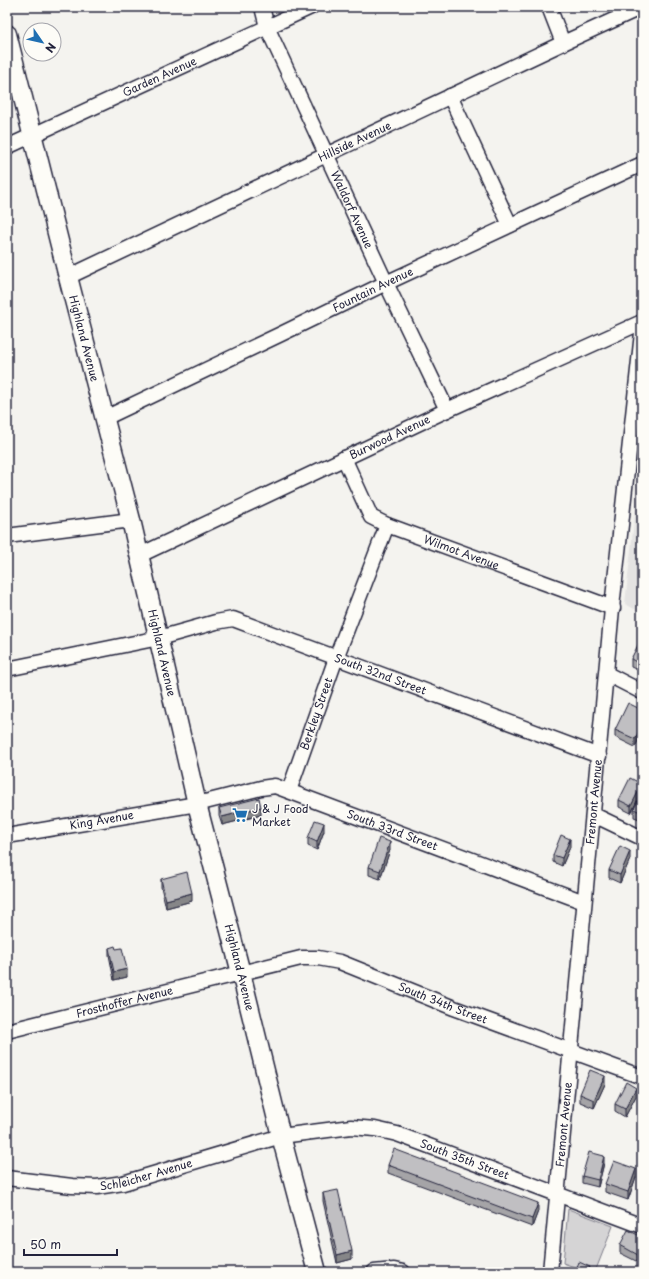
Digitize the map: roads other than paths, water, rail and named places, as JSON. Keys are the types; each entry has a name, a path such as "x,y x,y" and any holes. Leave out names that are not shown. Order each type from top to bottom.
{"street":[{"name":"Waldorf Avenue","path":"262,7 267,27 447,410"},
{"name":"Garden Avenue","path":"7,147 311,7"},
{"path":"549,7 563,43"},
{"name":"Hillside Avenue","path":"68,277 642,7"},
{"name":"Highland Avenue","path":"7,34 140,555 197,804 317,1272"},
{"path":"450,96 510,225"},
{"name":"Fountain Avenue","path":"104,418 386,283 642,164"},
{"name":"Burwood Avenue","path":"140,555 447,410 642,322"},
{"name":"Fremont Avenue","path":"550,1272 584,902 594,815 612,608 642,333"},
{"name":"Wilmot Avenue","path":"344,458 372,517 387,525 612,608"},
{"path":"7,536 131,520"},
{"name":"Berkley Street","path":"289,791 336,658 387,525"},
{"name":"South 32nd Street","path":"7,669 159,638 216,622 233,619 599,756"},
{"path":"607,674 642,692"},
{"name":"South 33rd Street","path":"197,804 275,786 584,902"},
{"name":"King Avenue","path":"7,836 197,804"},
{"path":"594,815 642,838"},
{"name":"South 34th Street","path":"241,973 301,958 318,958 340,962 454,1008 642,1077"},
{"name":"Frosthoffer Avenue","path":"7,1031 241,973"},
{"name":"South 35th Street","path":"281,1136 351,1127 375,1129 397,1134 642,1226"},
{"name":"Schleicher Avenue","path":"7,1178 72,1186 97,1187 123,1183 281,1136"},
{"path":"374,1272 394,1270 403,1272"}],"place":[{"name":"J & J Food Market","path":"240,815"}]}
